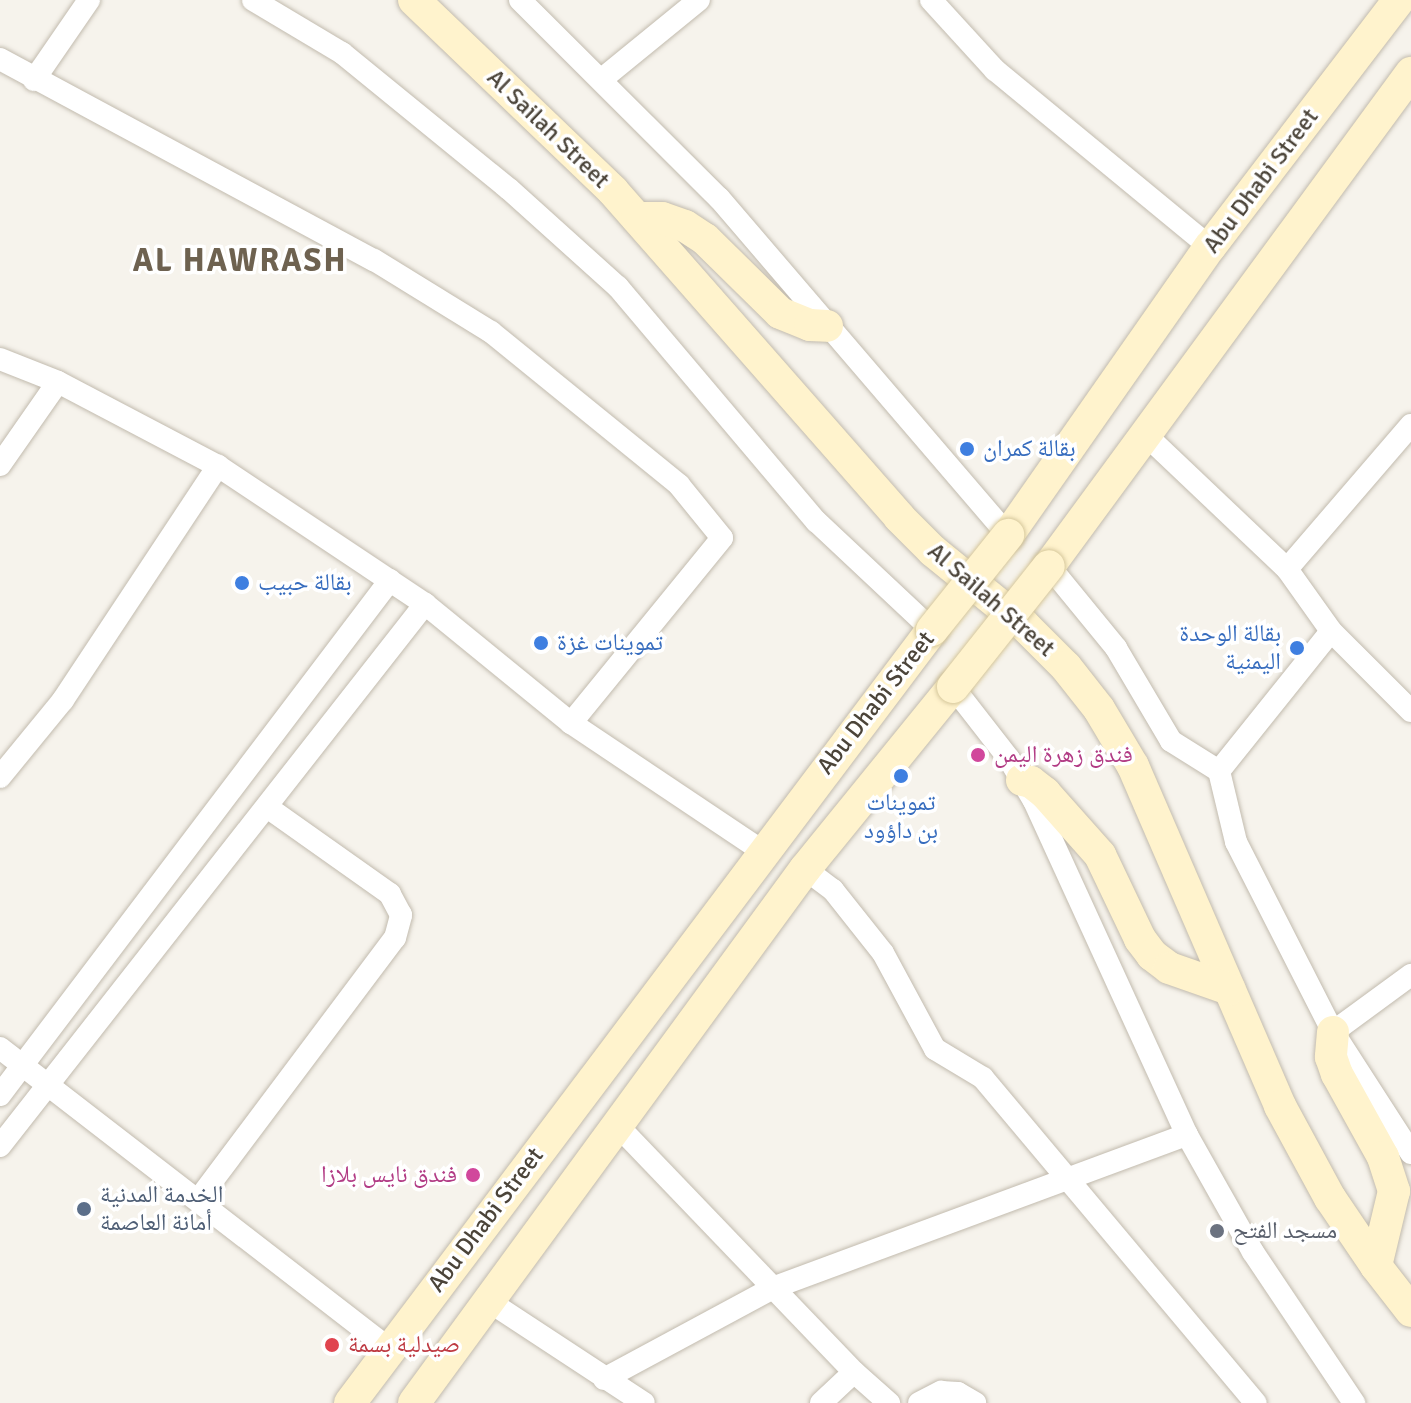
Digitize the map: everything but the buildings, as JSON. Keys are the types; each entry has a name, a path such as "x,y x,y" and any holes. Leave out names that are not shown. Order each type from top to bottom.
{"main road":[{"name":"Al Sailah Street","path":"414,0 556,133 637,218 899,517 933,551 1024,625 1066,667 1099,709 1133,766 1280,1106 1330,1198 1411,1311"},
{"name":"Abu Dhabi Street","path":"350,1403 762,851 1008,535 1210,247 1399,0"},
{"name":"Abu Dhabi Street","path":"414,1403 805,869 1049,566 1411,73"},
{"path":"637,218 662,218 685,226 705,239 780,313 794,321 827,326"},
{"path":"1022,780 1045,793 1100,855 1140,939 1152,955 1169,968 1229,989"},
{"path":"762,851 805,869"},
{"path":"1333,1032 1331,1057 1337,1074 1383,1157 1394,1191 1376,1266"}],"street":[{"path":"34,80 89,0"},
{"path":"253,0 319,38 364,70 509,189 618,287 816,521 932,630"},
{"path":"520,0 719,198 1008,535"},
{"path":"602,79 699,0"},
{"path":"931,0 995,70 1210,247"},
{"path":"0,59 34,80 374,260 491,332 679,485 722,538 571,723"},
{"path":"0,359 58,382 218,466 425,604 571,723 762,851"},
{"path":"0,465 58,382"},
{"path":"1287,569 1411,425"},
{"path":"1147,436 1287,569 1331,631 1411,711"},
{"path":"0,777 63,700 218,466"},
{"path":"1049,566 1116,648 1171,741 1219,771 1236,842 1333,1032 1411,1153"},
{"path":"0,1095 390,580"},
{"path":"0,1146 425,604"},
{"path":"1219,771 1331,631"},
{"path":"953,687 1022,780 1187,1135 1253,1252 1354,1403"},
{"path":"198,1200 395,938 401,915 390,894 267,807"},
{"path":"805,869 833,890 883,953 935,1049 983,1078 1067,1182 1256,1403"},
{"path":"1333,1032 1411,975"},
{"path":"0,1048 46,1087 198,1200 389,1349"},
{"path":"619,1127 854,1372 889,1403"},
{"path":"604,1379 775,1287 1067,1182 1187,1135"},
{"path":"490,1302 644,1403"},
{"path":"821,1403 854,1372"},
{"path":"919,1403 941,1392 958,1393 975,1403"}],"place":[{"name":"بقالة كمران","path":"967,449"},
{"name":"بقالة حبيب","path":"242,583"},
{"name":"تموينات غزة","path":"541,643"},
{"name":"بقالة الوحدة اليمنية","path":"1297,648"},
{"name":"فندق زهرة اليمن","path":"978,755"},
{"name":"تموينات بن داؤود","path":"901,776"},
{"name":"فندق نايس بلازا","path":"473,1175"},
{"name":"الخدمة المدنية أمانة العاصمة","path":"84,1209"},
{"name":"مسجد الفتح","path":"1217,1231"},
{"name":"صيدلية بسمة","path":"332,1345"}],"district":[{"name":"AL HAWRASH","path":"240,261"}]}
